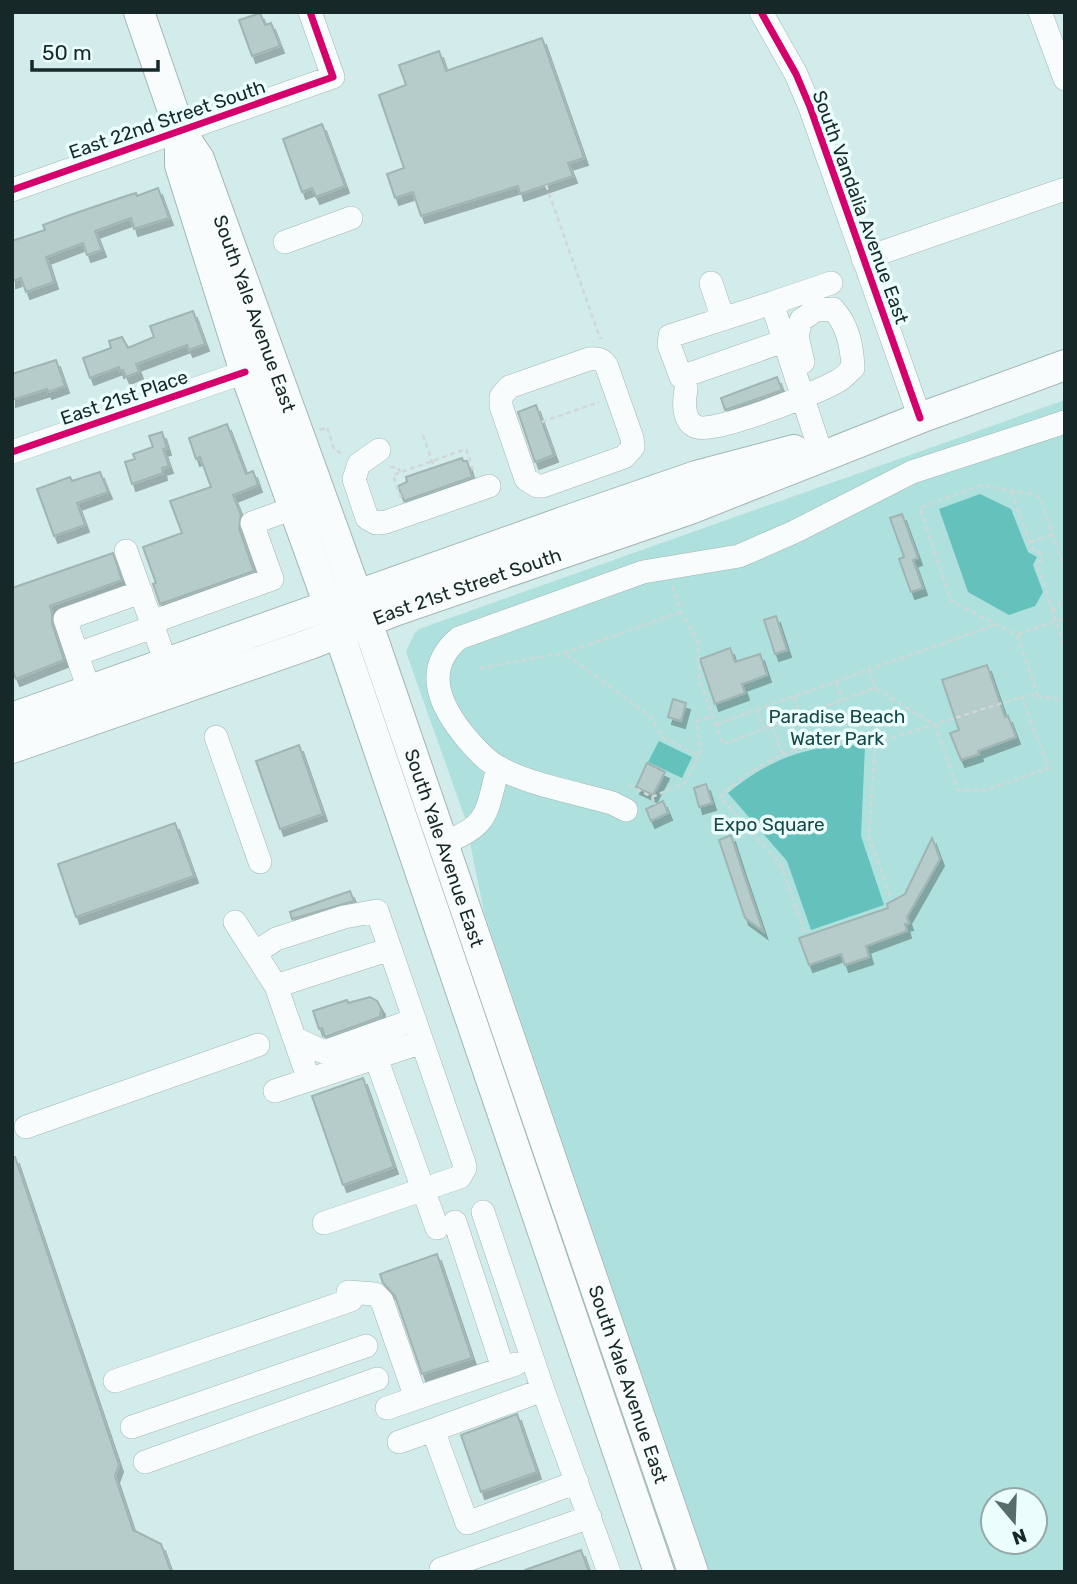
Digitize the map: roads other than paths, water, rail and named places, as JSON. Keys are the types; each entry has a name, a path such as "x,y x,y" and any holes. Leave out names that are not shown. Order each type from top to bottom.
{"main road":[{"name":"South Yale Avenue East","path":"139,12 180,131 200,159 362,608 690,1571"},
{"name":"South Yale Avenue East","path":"180,131 180,165 246,372 339,633 659,1572"},
{"name":"East 21st Street South","path":"12,718 329,605 362,608 690,509 920,418 1065,366"},
{"name":"East 21st Street South","path":"12,748 339,633 362,608 696,476 920,418"},
{"path":"533,1202 563,1192"},
{"path":"606,1417 636,1407"}],"street":[{"name":"East 22nd Street South","path":"12,190 332,77 310,12"},
{"name":"South Vandalia Avenue East","path":"761,12 796,74 810,107 920,418"},
{"path":"1040,12 1065,79"},
{"path":"863,259 1065,188"},
{"path":"285,242 351,218"},
{"path":"711,283 723,319"},
{"path":"808,394 722,425 705,428 705,416 697,399 683,383 669,345 670,336 831,283"},
{"path":"772,303 784,341 808,394 818,444"},
{"path":"683,383 784,341"},
{"path":"589,359 598,359 604,362 617,395 632,438 633,447 629,453 544,486 530,483 526,479 501,406 501,397 509,387 589,359"},
{"name":"East 21st Place","path":"12,452 246,372"},
{"path":"626,810 612,803 514,775 498,768 478,751 453,722 443,705 438,667 448,647 459,638 643,572 739,556 794,532 912,472 1065,422"},
{"path":"379,450 359,464 354,479 367,518 376,523 386,522 484,488"},
{"path":"77,654 272,579 252,523 294,508"},
{"path":"125,551 166,663"},
{"path":"89,690 65,619 141,592"},
{"path":"216,737 260,862"},
{"path":"443,842 463,835 484,817 498,768"},
{"path":"255,953 276,939 344,917 377,911 465,1168 460,1177 324,1223"},
{"path":"235,922 276,986 309,1080"},
{"path":"276,986 390,949"},
{"path":"294,1038 324,1052 414,1020"},
{"path":"275,1091 422,1042"},
{"path":"26,1127 258,1045"},
{"path":"376,1058 423,1190 446,1225 503,1368"},
{"path":"483,1212 590,1517 606,1571"},
{"path":"115,1381 350,1296 375,1294 382,1300 416,1398"},
{"path":"132,1427 366,1346"},
{"path":"387,1408 532,1358"},
{"path":"145,1462 377,1379"},
{"path":"399,1442 544,1390"},
{"path":"433,1430 467,1523 577,1482"},
{"path":"442,1569 471,1566 590,1517"}],"water":[{"path":"980,494 1011,509 1028,552 1037,557 1033,565 1043,592 1035,606 1009,615 968,592 939,509"},
{"path":"659,741 692,757 682,778 648,762"},
{"path":"865,746 861,836 884,905 811,930 787,861 728,793 756,773 784,758 814,749"}],"park label":[{"name":"Paradise Beach Water Park","path":"837,727"},
{"name":"Expo Square","path":"769,824"}]}
